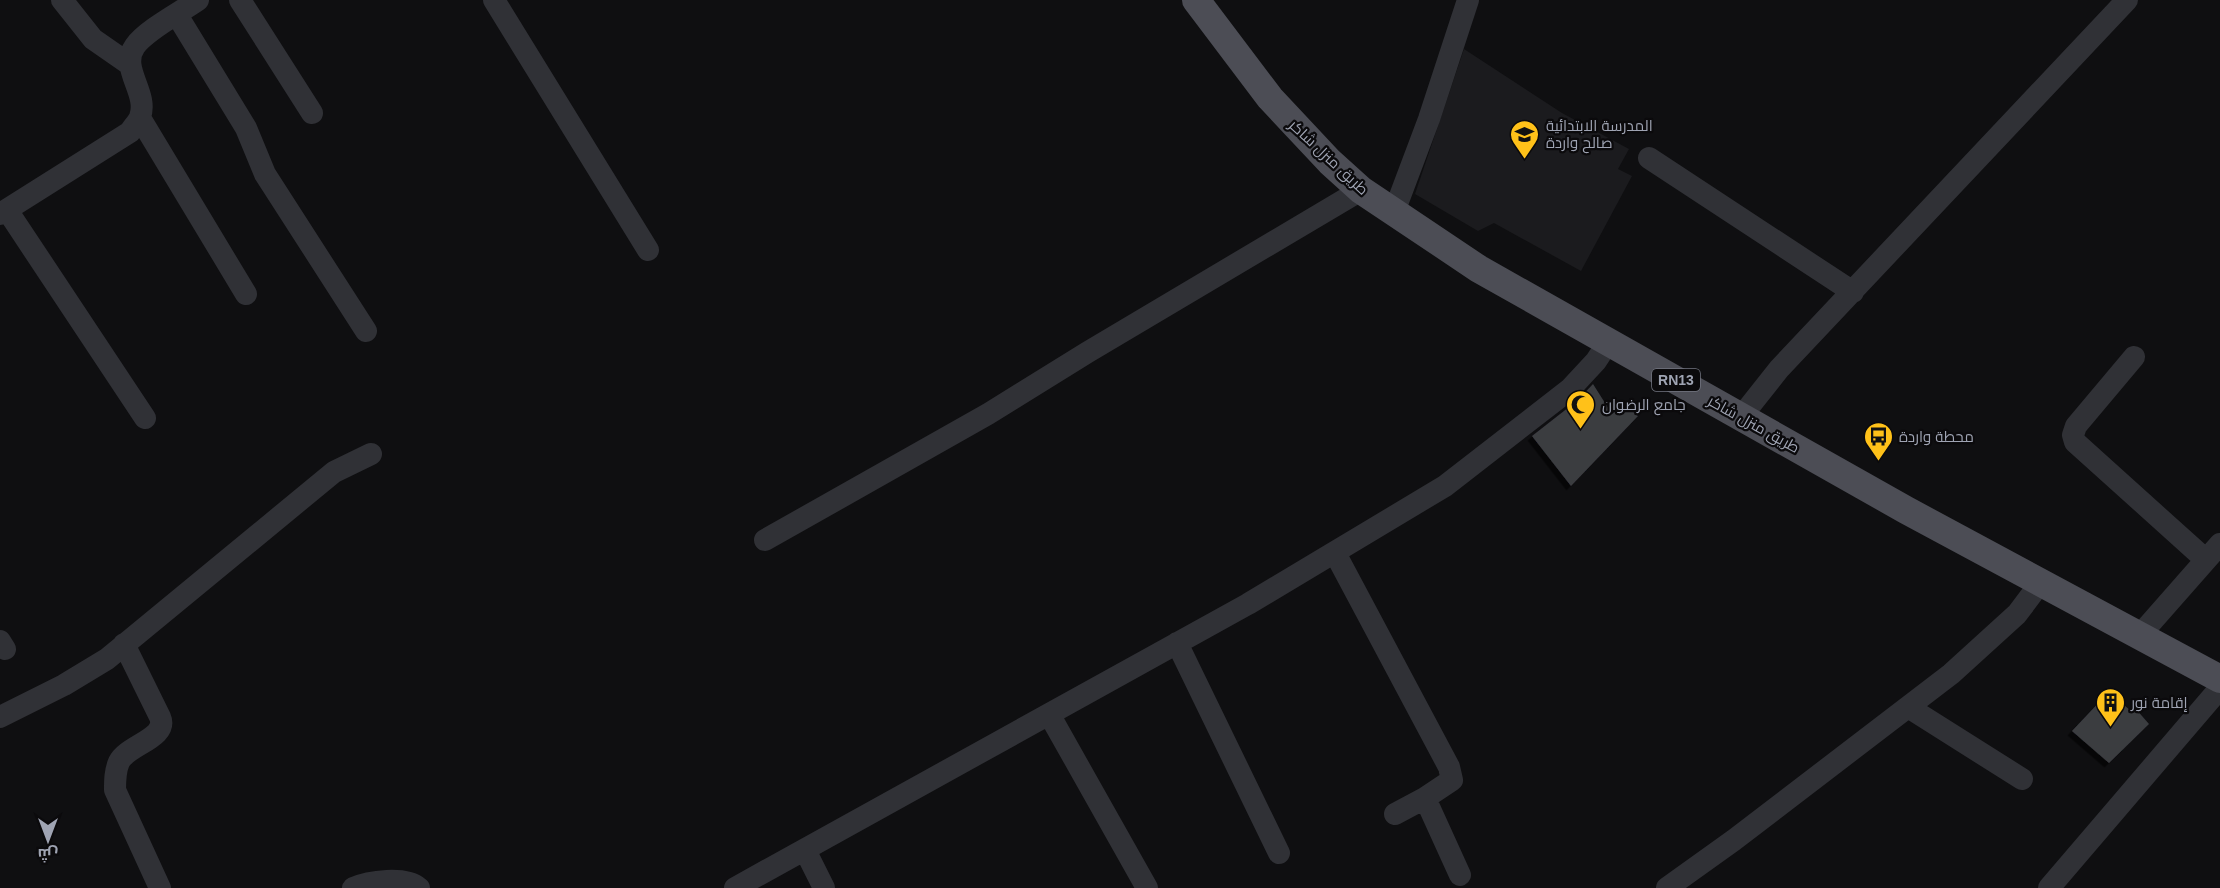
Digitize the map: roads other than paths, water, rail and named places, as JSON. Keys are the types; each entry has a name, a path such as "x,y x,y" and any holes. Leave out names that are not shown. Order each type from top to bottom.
{"main road":[{"name":"طريق منزل شاكر","path":"1196,0 1270,98 1330,162 1361,190 1479,269 1741,417 2219,680"}],"street":[{"path":"62,0 93,39 129,64 140,93 142,108 140,118 130,132 3,212 145,418"},
{"path":"129,64 133,48 143,37 198,0"},
{"path":"240,0 312,113"},
{"path":"494,0 648,250"},
{"path":"1394,212 1429,119 1468,0"},
{"path":"1741,417 1779,369 2127,0"},
{"path":"177,15 246,128 265,174 366,331"},
{"path":"140,118 246,294"},
{"path":"1649,158 1853,292"},
{"path":"765,540 988,414 1361,190"},
{"path":"735,888 1177,643 1335,553 1385,520 1444,486 1570,389 1596,361 1609,341"},
{"path":"2134,357 2076,426 2073,435 2075,442 2213,552 2140,635"},
{"path":"0,717 64,685 107,659 334,472 371,454"},
{"path":"1335,553 1449,767 1452,780 1395,814"},
{"path":"1667,888 1734,840 1988,642 2017,614 2041,582"},
{"path":"1177,643 1279,853"},
{"path":"124,644 160,717 162,726 158,733 127,752 120,760 115,790 160,888"},
{"path":"2049,888 2219,680"},
{"path":"1908,706 2022,778"},
{"path":"1049,714 1147,888"},
{"path":"1425,798 1460,875"},
{"path":"805,850 824,888"},
{"path":"353,888 395,881 414,884 419,888"}],"place":[{"name":"المدرسة الابتدائية صالح واردة","path":"1525,160"},
{"name":"جامع الرضوان","path":"1581,430"},
{"name":"محطة واردة","path":"1878,462"},
{"name":"إقامة نور","path":"2110,728"}]}
